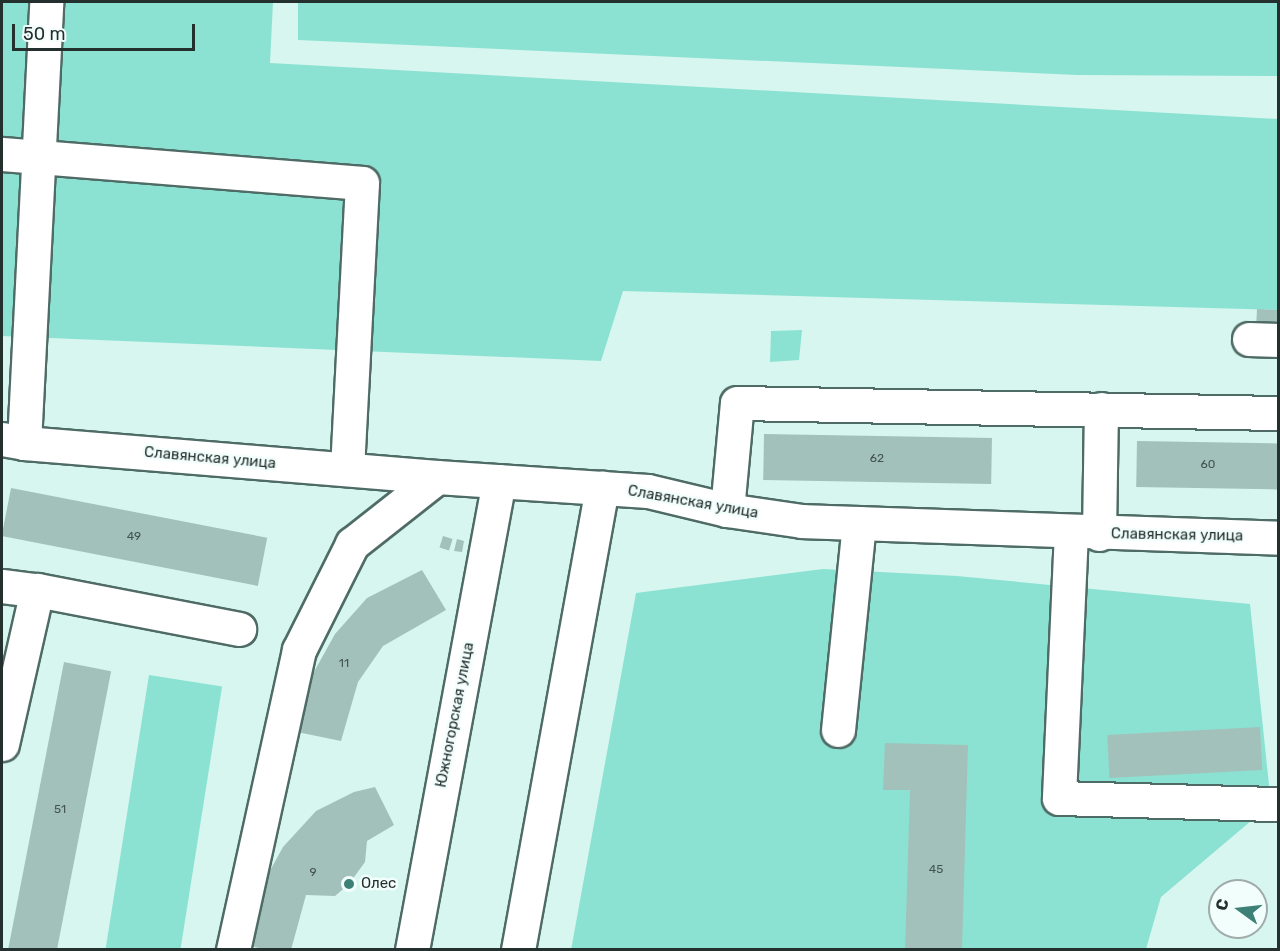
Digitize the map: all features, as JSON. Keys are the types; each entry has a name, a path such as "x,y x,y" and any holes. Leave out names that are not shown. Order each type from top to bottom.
{"street":[{"path":"13,441 46,2"},
{"path":"2,154 362,183 347,469"},
{"path":"727,510 737,402 1278,412"},
{"path":"1101,409 1085,533 1059,798 1278,804"},
{"name":"Славянская улица","path":"13,441 437,477 648,492 727,510 802,521 1085,533 1278,538"},
{"path":"233,950 299,650 352,544 437,477"},
{"name":"Южногорская улица","path":"412,950 499,481"},
{"path":"519,950 602,488"},
{"path":"838,730 859,523"},
{"path":"2,586 37,590 239,629"},
{"path":"2,744 37,590"}],"green space":[{"path":"2,2 273,2 270,63 1278,119 1278,310 623,291 601,361 2,336"},
{"path":"298,2 1278,2 1278,76 1077,75 298,40"},
{"path":"802,330 799,360 770,362 771,331"},
{"path":"823,569 957,576 1250,604 1271,804 1161,897 1146,949 571,950 636,593"},
{"path":"149,675 222,687 180,950 105,950"}],"building":[{"path":"1257,309 1278,310 1277,334 1256,333"},
{"path":"764,434 992,438 991,484 763,480"},
{"path":"1137,441 1278,443 1277,489 1136,487"},
{"path":"11,488 267,538 258,586 2,536"},
{"path":"443,536 453,539 449,550 439,547"},
{"path":"457,539 464,541 462,552 454,551"},
{"path":"422,570 446,610 383,646 358,682 341,741 297,732 305,688 335,634 367,598"},
{"path":"64,662 111,671 57,950 8,950"},
{"path":"1260,727 1262,770 1109,778 1107,735"},
{"path":"885,743 968,745 962,950 905,950 910,790 883,790"},
{"path":"375,787 394,825 367,841 365,862 349,884 335,896 306,895 291,950 269,950 245,945 254,900 283,847 316,811 354,792"}],"place":[{"name":"Олес","path":"349,884"}]}
